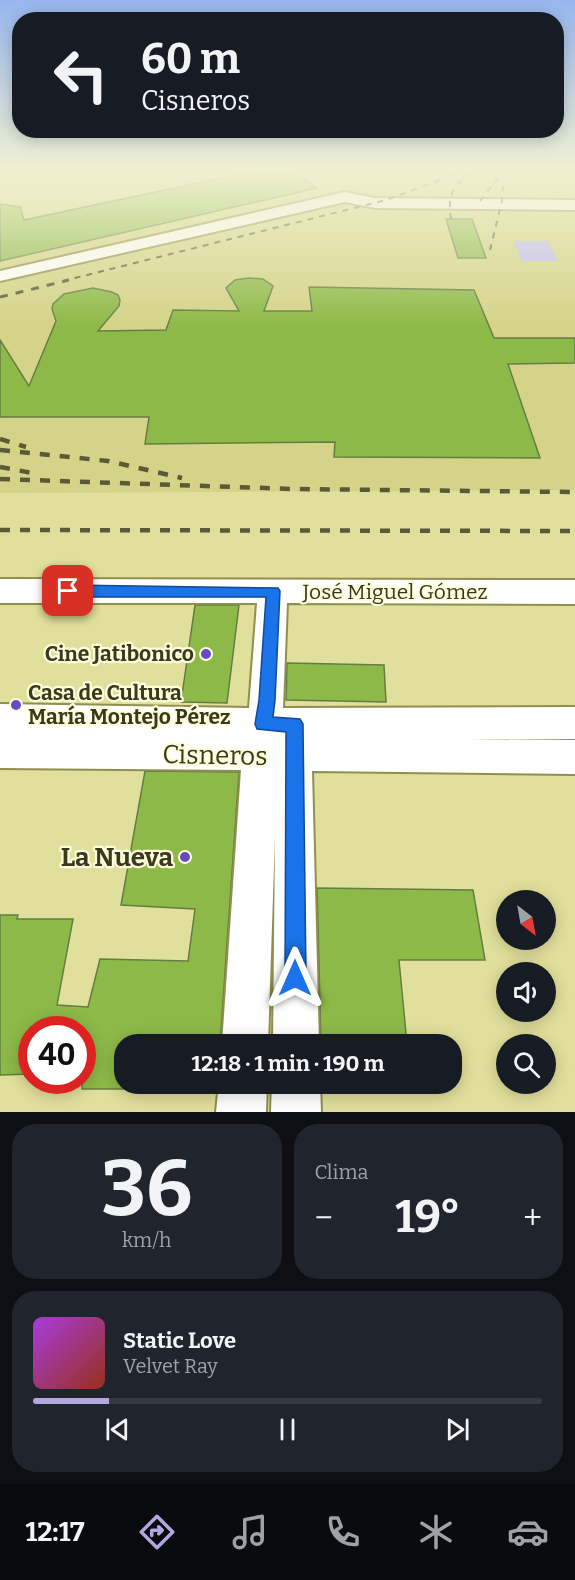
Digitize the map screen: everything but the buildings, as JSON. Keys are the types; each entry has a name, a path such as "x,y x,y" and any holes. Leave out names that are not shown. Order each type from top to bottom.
{"street":[{"path":"0,276 228,224"},
{"name":"José Miguel Gómez","path":"0,591 575,592"},
{"path":"273,591 267,700 278,740 295,1034"},
{"name":"Cisneros","path":"0,720 278,740 575,757"},
{"name":"Cisneros","path":"0,752 278,740 575,723"},
{"path":"246,1034 278,740"},
{"path":"242,1112 243,1094"},
{"path":"296,1094 296,1112"}],"shaded area":[{"path":"0,224 575,224 575,490 0,493"},
{"path":"513,241 548,241 558,261 522,261"}],"railway":[{"path":"63,281 291,224"},
{"path":"490,250 496,224"},
{"path":"0,297 69,280"},
{"path":"0,439 26,447"},
{"path":"0,450 108,461 182,478"},
{"path":"0,467 38,474"},
{"path":"0,479 293,489 575,492"},
{"path":"0,530 575,531"}],"place":[{"name":"Cine Jatibonico","path":"206,654"},
{"name":"Casa de Cultura María Montejo Pérez","path":"16,705"},
{"name":"La Nueva","path":"185,857"}],"route":[{"path":"68,591 273,591 267,700 263,724 294,724 295,978"}]}
